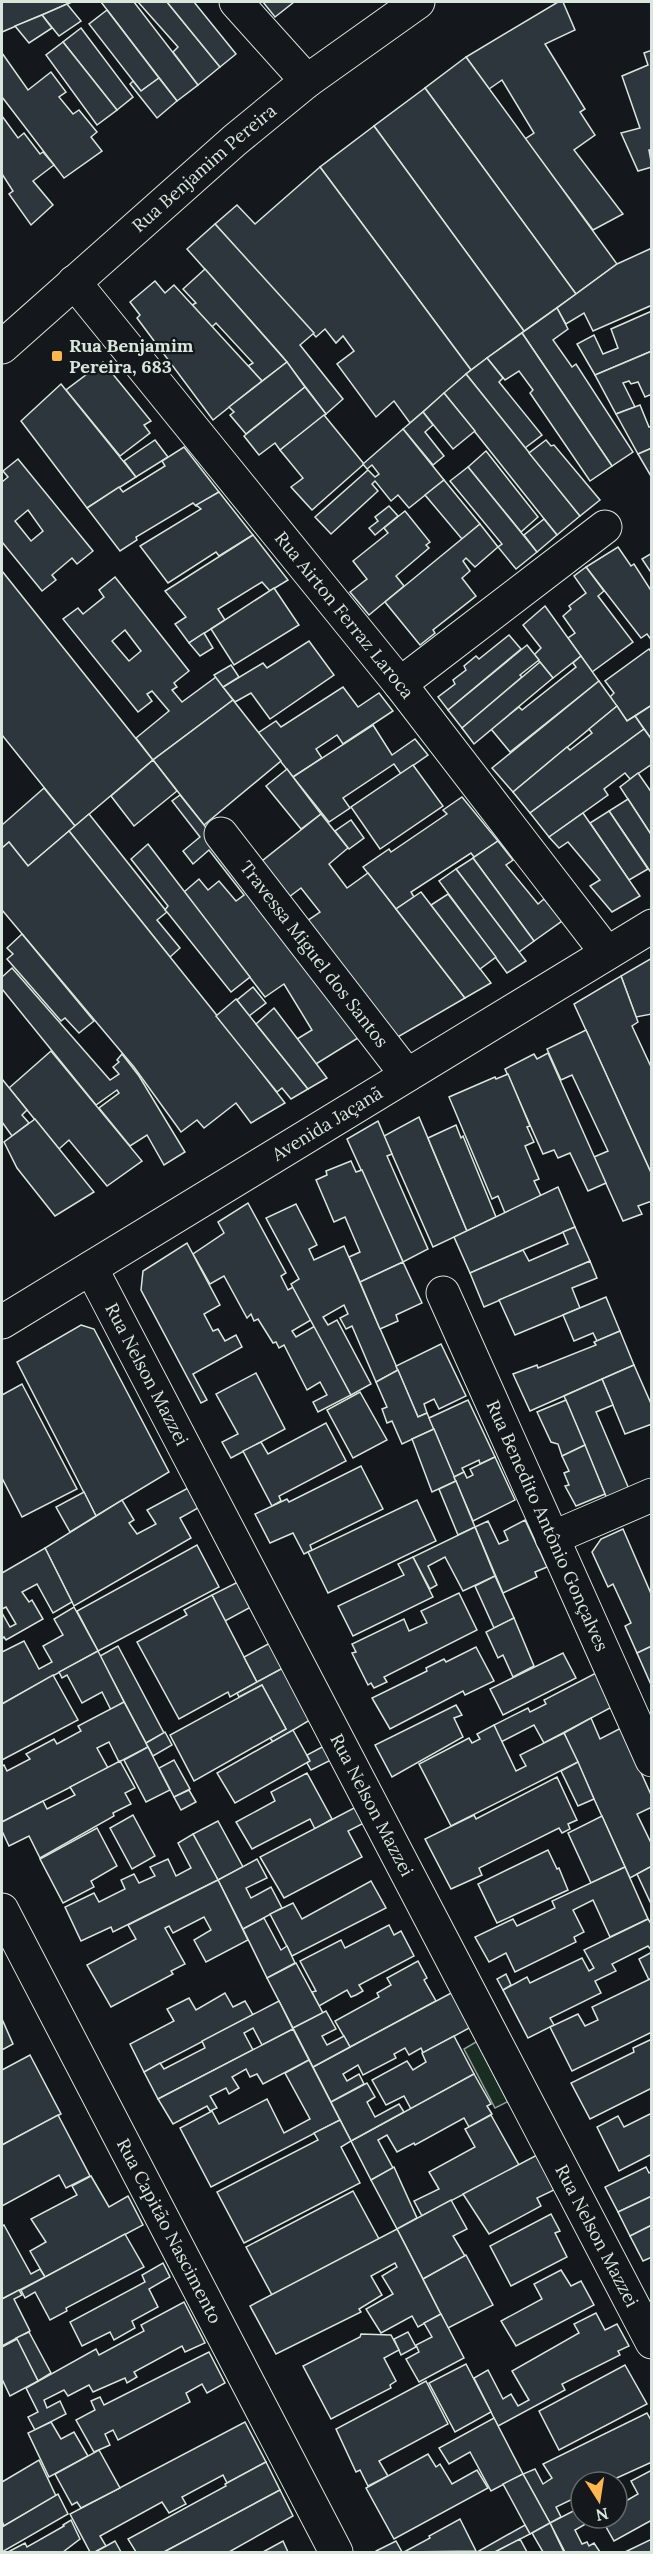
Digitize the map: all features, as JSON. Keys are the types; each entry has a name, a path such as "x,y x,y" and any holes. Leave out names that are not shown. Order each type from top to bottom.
{"street":[{"path":"236,2 307,81"},
{"name":"Rua Benjamim Pereira","path":"2,348 235,140 307,81 418,2"},
{"name":"Rua Airton Ferraz Laroca","path":"74,282 400,684 607,953"},
{"path":"400,684 605,527"},
{"name":"Travessa Miguel dos Santos","path":"220,834 407,1076"},
{"name":"Avenida Jaçanã","path":"2,1322 651,926"},
{"name":"Rua Nelson Mazzei","path":"91,1268 651,2342"},
{"name":"Rua Benedito Antônio Gonçalves","path":"443,1293 651,1760"},
{"path":"552,1538 651,1495"},
{"name":"Rua Capitão Nascimento","path":"2,1910 336,2553"}],"green space":[{"path":"486,2036 519,2096 495,2108 464,2049"}],"building":[{"path":"2,2 72,2 2,32"},
{"path":"101,2 134,2 198,85 177,101"},
{"path":"138,2 167,2 220,67 198,85 173,52 178,47"},
{"path":"167,2 194,2 236,54 220,67"},
{"path":"263,2 294,2 275,17"},
{"path":"558,2 563,2 575,30 545,44 585,109 580,112 595,135 574,150 623,214 593,230 525,139 534,133 502,80 489,89 466,57"},
{"path":"67,4 81,21 59,36 42,15"},
{"path":"107,10 159,78 141,91 89,24"},
{"path":"42,15 52,28 29,43 15,26"},
{"path":"81,28 133,97 117,110 63,42"},
{"path":"63,42 117,110 97,125 46,55"},
{"path":"652,50 652,150 649,150 652,167 638,171 621,133 640,128 622,76 648,65 644,53"},
{"path":"2,53 28,90 51,72 66,92 59,97 73,114 79,110 97,132 91,137 102,151 64,178 2,97"},
{"path":"466,57 617,264 576,294 425,88"},
{"path":"159,78 177,101 157,118 130,84 133,81 141,91"},
{"path":"425,88 576,294 524,331 374,126"},
{"path":"2,116 18,138 24,133 40,154 43,152 54,165 33,181 53,205 31,225 9,194 13,191 2,174"},
{"path":"374,126 524,331 471,370 320,167"},
{"path":"320,167 471,370 410,423 394,401 376,417 337,364 354,351 343,336 336,343 325,329 316,337 215,224 237,205 255,224"},
{"path":"215,224 314,333 300,345 343,399 326,414 282,356 187,249"},
{"path":"652,248 652,308 650,306 593,331 584,313 566,324 557,308 617,264"},
{"path":"205,269 287,362 262,381 248,366 253,363 216,323 212,327 192,305 196,303 183,289"},
{"path":"155,281 165,293 174,285 262,381 213,420 137,318 140,315 130,302"},
{"path":"557,308 568,329 553,340 572,367 576,364 633,452 612,466 522,333"},
{"path":"652,311 652,351 595,375 577,344 594,335 603,354 618,348 611,329"},
{"path":"522,333 612,466 590,481 530,393 533,390 519,371 505,380 487,358"},
{"path":"652,351 652,394 645,397 638,382 623,383 635,407 616,414 595,375"},
{"path":"487,358 503,378 499,382 542,435 525,448 466,374"},
{"path":"103,362 151,421 144,425 150,433 120,456 66,390"},
{"path":"287,362 305,387 246,434 230,415 234,412 229,407"},
{"path":"466,374 580,516 557,535 444,393"},
{"path":"61,384 136,477 87,508 21,421"},
{"path":"305,387 326,414 280,450 275,443 259,455 244,436"},
{"path":"444,393 475,431 453,449 423,412"},
{"path":"640,405 649,427 652,426 652,448 638,454 616,414"},
{"path":"423,412 433,425 425,432 444,456 433,465 403,429"},
{"path":"324,415 364,464 312,510 291,487 303,478 280,450"},
{"path":"403,429 444,480 409,508 398,495 391,501 375,481 372,484 378,491 331,534 315,517 368,470 375,477 379,474 372,465 367,469 363,464"},
{"path":"155,440 168,457 136,477 124,461"},
{"path":"546,440 551,446 554,445 600,500 580,516 529,453"},
{"path":"184,447 219,492 196,506 193,503 136,537 137,540 120,551 87,508 119,487 123,492 165,466 162,461"},
{"path":"652,448 652,478 638,454"},
{"path":"486,451 538,517 521,532 468,467"},
{"path":"18,459 93,551 77,564 72,558 52,575 56,580 42,591 2,542 2,482 8,477 3,471","holes":["28,510 43,531 31,541 15,521"]},
{"path":"468,467 537,552 516,569 498,547 502,544 450,481"},
{"path":"444,480 480,524 462,539 425,495"},
{"path":"219,492 253,535 219,556 216,552 168,583 140,546 201,509 196,505"},
{"path":"389,506 398,516 375,535 369,528 378,521 375,517"},
{"path":"405,511 430,542 426,545 429,548 396,576 404,586 369,615 350,592 367,579 353,561 388,533 384,528"},
{"path":"544,519 557,535 537,552 524,535"},
{"path":"480,524 498,547 475,567 466,558 463,561 470,571 462,578 476,596 433,630 435,633 420,645 385,602"},
{"path":"253,535 288,580 270,591 262,582 218,609 225,620 189,643 175,624 186,617 165,591"},
{"path":"618,547 631,566 634,564 652,592 652,641 647,634 641,638 586,567"},
{"path":"652,553 652,574 642,559"},
{"path":"586,567 604,591 598,596 633,642 592,672 568,638 575,633 563,616 571,609 569,606 586,593 574,576"},
{"path":"2,571 153,760 75,826 2,735"},
{"path":"115,577 189,671 174,683 177,687 172,690 182,702 216,677 233,700 153,760 136,738 169,711 152,691 147,694 152,701 138,712 63,619 78,608 83,614 104,597 99,590","holes":["125,630 141,651 129,661 112,641"]},
{"path":"274,588 299,625 234,665 211,629"},
{"path":"545,606 581,656 553,678 534,655 541,648 523,625"},
{"path":"204,633 213,648 200,656 189,643"},
{"path":"509,635 521,649 448,710 438,697 455,684 453,680 466,670 464,666 476,656 479,659"},
{"path":"309,641 334,675 270,719 251,693 235,702 223,687 263,663 267,668"},
{"path":"527,645 539,660 462,728 448,710"},
{"path":"649,649 652,653 652,705 627,721 610,697 614,693 605,681"},
{"path":"581,656 599,681 510,752 491,729 519,707 522,710 576,667 573,663"},
{"path":"540,662 553,678 474,744 462,728"},
{"path":"231,665 239,677 223,687 214,675"},
{"path":"599,681 617,706 513,792 492,768"},
{"path":"343,687 358,707 379,693 393,711 343,744 337,735 316,749 322,758 293,777 258,733 276,721 281,727"},
{"path":"233,700 281,761 204,825 153,760"},
{"path":"652,705 652,740 635,716"},
{"path":"617,706 627,721 635,716 644,729 530,813 513,792 567,747 570,750 592,733 589,729"},
{"path":"373,725 392,755 415,739 428,755 401,774 394,764 343,798 350,808 329,822 293,777"},
{"path":"644,729 652,740 652,764 630,779 625,773 604,789 608,795 549,837 530,813"},
{"path":"153,760 177,791 134,826 111,796"},
{"path":"413,765 443,806 380,849 351,807"},
{"path":"287,769 321,814 301,829 266,786"},
{"path":"638,773 652,793 652,836 620,787"},
{"path":"44,788 75,826 28,866 9,842 2,848 2,825"},
{"path":"180,795 366,1033 316,1064 297,1039 312,1030 284,984 265,997 184,892 199,879 208,890 219,881 236,901 244,895 209,850 193,864 183,851 200,837 172,801"},
{"path":"462,797 498,841 474,857 471,853 411,892 414,897 396,909 363,867 389,849 391,852 447,814 443,810"},
{"path":"628,799 652,836 652,874 609,811"},
{"path":"609,811 648,869 629,880 590,823"},
{"path":"583,813 640,896 612,912 590,886 600,880 568,842 559,848 549,837"},
{"path":"89,814 167,912 157,920 180,948 170,957 69,831"},
{"path":"321,814 348,848 329,864 347,888 368,873 465,998 396,1038 307,921 320,912 301,888 289,897 262,861"},
{"path":"351,820 364,838 349,849 335,831"},
{"path":"69,831 285,1103 251,1123 236,1103 204,1128 197,1120 181,1132 134,1067 2,910 2,848 9,842 28,866"},
{"path":"498,841 513,860 506,865 538,904 544,899 562,921 534,941 473,858"},
{"path":"148,844 250,977 231,992 165,910 168,906 131,859"},
{"path":"473,858 534,941 519,952 456,869"},
{"path":"456,869 526,961 507,973 439,881"},
{"path":"421,892 491,983 465,998 396,909"},
{"path":"448,894 496,957 480,969 431,905"},
{"path":"22,934 94,1021 79,1033 65,1018 61,1021 7,959 13,954 7,948"},
{"path":"652,958 652,1014 636,1017 621,976"},
{"path":"12,968 110,1080 119,1074 113,1067 119,1062 117,1060 122,1054 139,1076 185,1152 164,1165 147,1135 130,1146 99,1108 119,1093 117,1090 96,1105 2,989 2,977"},
{"path":"621,976 638,1022 632,1026 652,1069 652,1175 574,1004"},
{"path":"253,987 266,1003 249,1016 237,1000"},
{"path":"236,999 308,1089 291,1099 282,1088 277,1092 216,1016"},
{"path":"274,1008 327,1078 308,1089 256,1024"},
{"path":"586,1030 652,1175 652,1201 638,1206 642,1214 623,1221 594,1157 608,1151 572,1075 561,1080 547,1049"},
{"path":"51,1051 142,1161 107,1186 69,1140 59,1149 9,1088"},
{"path":"548,1053 606,1183 588,1191 570,1153 558,1158 554,1150 543,1154 505,1069 534,1054 537,1059"},
{"path":"508,1074 530,1126 527,1127 534,1142 525,1146 539,1179 534,1181 541,1196 505,1213 498,1196 492,1199 449,1097 495,1077 496,1079"},
{"path":"2,1079 27,1110 22,1115 29,1123 12,1136 2,1122"},
{"path":"419,1117 467,1231 433,1247 384,1136"},
{"path":"35,1119 94,1192 55,1216 17,1168 4,1142"},
{"path":"378,1121 392,1154 387,1156 428,1249 403,1262 347,1139"},
{"path":"456,1125 461,1138 463,1136 496,1217 467,1231 428,1138"},
{"path":"351,1161 356,1172 362,1170 403,1262 360,1282 349,1257 360,1252 345,1217 334,1222 316,1180 327,1175 326,1171"},
{"path":"558,1187 575,1227 470,1273 454,1237"},
{"path":"248,1203 286,1273 281,1276 288,1290 293,1287 311,1320 292,1331 296,1337 315,1326 351,1395 318,1412 313,1402 327,1395 320,1382 307,1390 284,1345 279,1348 276,1342 273,1343 258,1319 254,1321 251,1314 247,1318 224,1276 210,1284 193,1254 224,1233 218,1222"},
{"path":"296,1204 317,1245 309,1249 314,1260 344,1246 398,1370 376,1382 352,1326 346,1329 340,1318 348,1314 344,1305 323,1317 328,1325 337,1320 371,1384 351,1395 291,1284 299,1279 266,1218"},
{"path":"575,1227 590,1261 484,1307 470,1273 523,1250 529,1261 568,1244 563,1232"},
{"path":"187,1243 220,1305 204,1314 213,1331 218,1329 225,1341 236,1335 242,1347 193,1374 207,1400 201,1403 141,1290 143,1271"},
{"path":"590,1261 597,1278 572,1288 580,1308 515,1335 499,1300"},
{"path":"403,1262 422,1303 396,1315 398,1321 380,1329 360,1282"},
{"path":"606,1297 620,1331 597,1341 593,1333 574,1341 563,1315"},
{"path":"81,1325 94,1329 169,1472 96,1516 17,1362"},
{"path":"620,1331 634,1365 530,1411 513,1374 537,1365 538,1368 596,1345 594,1342"},
{"path":"441,1344 466,1396 439,1409 434,1399 424,1404 427,1413 418,1417 396,1366"},
{"path":"634,1365 652,1406 652,1424 625,1434 602,1379"},
{"path":"398,1370 418,1417 427,1413 434,1429 402,1444 392,1421 387,1423 382,1409 387,1407 376,1382"},
{"path":"256,1373 285,1429 231,1458 222,1442 238,1434 216,1394"},
{"path":"602,1379 613,1405 596,1412 629,1489 607,1499 564,1396"},
{"path":"22,1384 77,1489 22,1517 2,1478 2,1395"},
{"path":"360,1392 387,1440 353,1458 327,1410"},
{"path":"468,1400 495,1457 480,1464 479,1460 462,1468 464,1472 454,1477 429,1418"},
{"path":"566,1400 585,1445 562,1456 558,1444 551,1442 537,1412"},
{"path":"326,1423 346,1461 279,1496 281,1501 272,1506 243,1451 261,1442 268,1454"},
{"path":"434,1429 456,1481 432,1492 412,1439"},
{"path":"585,1445 605,1494 576,1506 565,1486 569,1485 564,1473 569,1471 562,1456"},
{"path":"495,1457 515,1500 473,1521 454,1477 464,1472 467,1478 473,1475 470,1469"},
{"path":"361,1466 383,1509 310,1545 312,1550 304,1554 293,1533 270,1543 255,1514 287,1499 289,1502"},
{"path":"456,1481 475,1527 458,1535 439,1489"},
{"path":"188,1488 198,1508 180,1518 191,1538 74,1606 45,1548 122,1500 134,1520 129,1523 137,1534 156,1524 147,1510"},
{"path":"84,1492 96,1516 70,1532 56,1507"},
{"path":"417,1500 436,1541 328,1593 308,1552"},
{"path":"525,1520 547,1567 535,1572 537,1577 503,1593 475,1527 488,1521 499,1544 508,1540 504,1531"},
{"path":"475,1527 495,1576 463,1591 445,1557 428,1566 437,1585 430,1589 413,1557"},
{"path":"623,1529 652,1596 652,1646 637,1653 625,1626 631,1623 613,1584 608,1587 592,1552 601,1539"},
{"path":"197,1545 219,1587 98,1651 77,1611"},
{"path":"45,1548 72,1602 53,1613 37,1584 22,1592 29,1602 32,1600 43,1619 6,1640 4,1637 2,1639 2,1613 10,1627 16,1624 6,1607 2,1609 2,1573"},
{"path":"413,1557 433,1597 353,1636 338,1606 404,1575 398,1564"},
{"path":"495,1576 514,1618 494,1628 475,1586"},
{"path":"238,1582 251,1607 225,1621 212,1595"},
{"path":"459,1593 477,1630 384,1677 387,1682 374,1688 371,1683 368,1685 352,1653 356,1652 352,1644 404,1619 409,1631 427,1623 421,1611"},
{"path":"212,1595 257,1682 230,1697 228,1692 179,1719 137,1642 187,1615 184,1610"},
{"path":"74,1607 98,1651 2,1704 2,1652 24,1641 39,1669 52,1662 43,1646 63,1635 54,1619"},
{"path":"514,1618 534,1666 513,1677 503,1655 498,1658 486,1632"},
{"path":"270,1643 283,1668 257,1682 244,1657"},
{"path":"118,1646 164,1733 146,1743 100,1656"},
{"path":"652,1646 652,1687 637,1653"},
{"path":"476,1647 494,1681 465,1695 463,1691 390,1729 372,1698 427,1671 426,1668 444,1659 446,1662"},
{"path":"98,1651 124,1702 111,1710 102,1692 82,1703 67,1675 62,1678 59,1672"},
{"path":"563,1653 576,1678 503,1715 490,1689"},
{"path":"283,1668 310,1720 273,1742 270,1738 286,1729 262,1685 239,1697 237,1693"},
{"path":"596,1673 612,1707 544,1743 534,1725 501,1742 494,1725 528,1708 530,1712 546,1704 544,1700"},
{"path":"53,1675 78,1720 2,1760 2,1704"},
{"path":"262,1685 286,1729 194,1781 170,1735"},
{"path":"124,1702 148,1747 119,1762 109,1742 97,1748 108,1768 2,1822 2,1766 4,1765 7,1771 30,1759 26,1754 54,1739 57,1744 81,1731 78,1726"},
{"path":"456,1705 462,1715 454,1718 463,1737 392,1777 375,1745"},
{"path":"591,1718 600,1739 621,1728 652,1797 652,1807 637,1814 652,1845 652,1866 630,1878 564,1733"},
{"path":"494,1725 516,1771 526,1766 520,1755 564,1733 578,1762 451,1826 419,1764 469,1738 472,1743 480,1739 477,1734"},
{"path":"293,1730 310,1761 235,1803 217,1773"},
{"path":"165,1732 172,1745 153,1756 146,1743"},
{"path":"324,1746 331,1760 311,1770 307,1763 310,1761 307,1755"},
{"path":"148,1747 170,1790 146,1802 124,1760"},
{"path":"174,1760 190,1789 174,1797 159,1768"},
{"path":"120,1761 135,1788 125,1793 131,1804 40,1858 29,1836 9,1846 2,1831 2,1822 43,1801 47,1809 75,1795 70,1787"},
{"path":"578,1762 594,1799 578,1806 561,1771"},
{"path":"307,1773 332,1819 315,1829 310,1819 252,1849 236,1822 275,1801 271,1792"},
{"path":"557,1777 577,1820 568,1824 570,1829 562,1833 559,1828 479,1868 482,1875 451,1889 425,1839 474,1815 476,1819"},
{"path":"189,1790 196,1802 181,1810 174,1797"},
{"path":"356,1807 364,1823 348,1831 362,1857 284,1898 260,1857"},
{"path":"133,1815 155,1856 132,1869 110,1828"},
{"path":"602,1816 625,1867 591,1883 568,1833"},
{"path":"218,1821 243,1867 218,1880 193,1834"},
{"path":"97,1828 117,1866 91,1881 94,1887 63,1903 40,1859"},
{"path":"193,1834 218,1880 113,1932 111,1927 81,1941 65,1907 94,1893 99,1902 125,1889 121,1880 134,1874 139,1883 155,1876 150,1867 168,1859 176,1876 191,1868 178,1843"},
{"path":"548,1850 568,1890 497,1923 478,1884"},
{"path":"257,1859 267,1878 246,1888 251,1898 271,1887 282,1908 243,1929 218,1880"},
{"path":"652,1866 652,1906 637,1874"},
{"path":"625,1867 648,1919 610,1937 593,1900 573,1910 584,1932 574,1937 576,1942 515,1972 506,1953 489,1962 475,1937 513,1919 517,1926 555,1908 552,1901"},
{"path":"218,1880 248,1940 206,1962 194,1940 211,1930 204,1917 173,1933 169,1926 165,1928 185,1964 171,1971 173,1974 111,2007 87,1965 136,1939 128,1925"},
{"path":"371,1881 386,1908 292,1956 270,1914 293,1903 302,1919"},
{"path":"264,1918 281,1950 287,1946 295,1963 267,1978 243,1929"},
{"path":"648,1919 652,1925 652,1951 648,1946 612,1964 616,1971 595,1981 601,1993 550,2018 554,2025 528,2038 503,1990 527,1977 530,1983 582,1958 589,1971 594,1968 584,1950"},
{"path":"389,1925 394,1935 401,1931 414,1956 359,1985 363,1991 356,1995 351,1997 347,1990 319,2006 312,1992 316,1991 300,1961 341,1940 345,1948"},
{"path":"652,1952 652,1978 649,1980 639,1959"},
{"path":"418,1961 427,1978 424,1980 436,2001 350,2047 335,2021 379,1997 377,1993 391,1985 387,1978"},
{"path":"296,1963 323,2013 293,2028 267,1978"},
{"path":"506,1974 511,1985 503,1990 497,1979"},
{"path":"652,1978 652,2032 572,2071 550,2027 578,2014 585,2026 598,2020 592,2007"},
{"path":"453,1992 471,2027 423,2053 421,2048 409,2055 405,2048 394,2054 396,2058 363,2075 358,2065 343,2074 347,2081 359,2074 364,2084 331,2102 313,2067"},
{"path":"225,1993 233,2007 245,2001 253,2015 144,2072 130,2044 174,2021 167,2009 189,1998 196,2010"},
{"path":"279,2001 293,2029 262,2045 253,2028 244,2033 253,2050 158,2099 144,2072 160,2063 164,2069 205,2048 202,2041"},
{"path":"326,2011 336,2029 322,2036 327,2045 344,2036 350,2047 313,2067 293,2028"},
{"path":"2,2019 13,2044 2,2050"},
{"path":"293,2029 309,2060 263,2084 257,2074 250,2077 246,2069 232,2077 239,2088 229,2094 226,2088 210,2096 217,2108 210,2111 207,2106 173,2124 158,2099"},
{"path":"454,2036 474,2074 411,2109 404,2096 386,2105 372,2080 407,2061 413,2070 426,2062 422,2053"},
{"path":"652,2039 652,2088 590,2119 571,2083 634,2052 633,2048"},
{"path":"30,2055 61,2114 2,2145 2,2070"},
{"path":"309,2060 340,2120 211,2187 180,2128 212,2111 219,2124 267,2099 284,2133 310,2119 285,2073"},
{"path":"474,2074 491,2104 487,2106 492,2114 469,2127 464,2118 415,2145 414,2143 397,2152 387,2135 378,2140 393,2168 371,2180 351,2141"},
{"path":"367,2083 375,2097 367,2102 375,2117 399,2104 404,2112 351,2141 331,2102"},
{"path":"652,2113 652,2154 619,2171 597,2127 618,2116 624,2127"},
{"path":"58,2115 90,2176 66,2188 59,2175 2,2206 2,2145"},
{"path":"491,2115 519,2165 422,2216 414,2201 439,2189 429,2172 475,2147 465,2129"},
{"path":"340,2120 351,2141 341,2147 360,2183 244,2243 217,2192 318,2140 314,2133"},
{"path":"537,2155 554,2190 537,2198 541,2206 489,2234 463,2194"},
{"path":"394,2167 417,2218 397,2229 371,2180"},
{"path":"646,2167 649,2173 652,2171 652,2196 618,2212 605,2187"},
{"path":"91,2176 109,2207 128,2196 143,2225 45,2277 30,2251 46,2242 31,2219 77,2195 72,2186"},
{"path":"353,2191 379,2239 272,2295 246,2247"},
{"path":"652,2196 652,2225 630,2236 618,2212"},
{"path":"451,2200 467,2229 453,2236 465,2256 423,2279 397,2229"},
{"path":"551,2214 560,2231 555,2233 567,2257 511,2286 490,2246"},
{"path":"4,2225 31,2274 40,2269 45,2277 2,2299 2,2226"},
{"path":"652,2225 652,2257 643,2261 630,2236"},
{"path":"397,2229 441,2314 418,2327 412,2316 381,2333 366,2309 393,2294 382,2276 397,2267 395,2263 371,2276 382,2295 359,2309 361,2312 276,2354 250,2306"},
{"path":"125,2234 144,2267 66,2308 67,2311 50,2320 35,2292 25,2298 21,2290"},
{"path":"466,2255 493,2305 448,2328 423,2279"},
{"path":"163,2263 170,2277 149,2289 158,2307 132,2321 135,2328 114,2340 110,2332 82,2346 70,2322 145,2282 142,2275"},
{"path":"561,2270 571,2286 581,2281 594,2305 516,2346 501,2321 542,2299 534,2284"},
{"path":"19,2290 22,2295 14,2299 30,2331 2,2346 2,2299"},
{"path":"184,2302 205,2343 185,2352 182,2346 134,2372 137,2377 127,2383 125,2378 93,2392 89,2385 68,2396 64,2390 44,2400 47,2408 60,2401 66,2414 35,2430 28,2417 38,2412 26,2388 96,2349 99,2355 144,2331 141,2325"},
{"path":"596,2313 605,2330 617,2324 629,2346 618,2351 620,2355 562,2384 565,2390 498,2426 474,2378 488,2370 503,2399 511,2394 518,2406 529,2400 512,2371 579,2333 574,2324"},
{"path":"441,2314 464,2358 419,2382 406,2359 419,2352 416,2345 432,2337 424,2323"},
{"path":"29,2332 51,2373 38,2381 16,2338"},
{"path":"408,2332 416,2347 401,2355 394,2339"},
{"path":"361,2334 391,2335 399,2350 384,2358 396,2381 390,2385 391,2388 331,2419 303,2366 360,2337"},
{"path":"17,2339 38,2381 10,2396 2,2379 2,2347"},
{"path":"209,2352 225,2383 207,2393 202,2384 186,2393 190,2402 118,2440 113,2430 105,2434 110,2445 94,2452 76,2420 95,2410 91,2401 100,2397 104,2405"},
{"path":"466,2364 491,2412 455,2432 429,2383"},
{"path":"625,2365 647,2404 559,2450 539,2411"},
{"path":"426,2381 448,2424 379,2461 388,2476 368,2486 360,2470 356,2472 336,2429"},
{"path":"647,2413 652,2422 652,2462 629,2472 629,2470 569,2470 569,2501 556,2507 561,2517 550,2523 523,2474 535,2469 543,2484 552,2478 543,2464"},
{"path":"494,2418 523,2474 491,2491 470,2452 449,2464 439,2448"},
{"path":"51,2422 61,2439 74,2432 88,2456 49,2477 28,2433"},
{"path":"245,2422 266,2462 227,2483 223,2475 182,2497 186,2504 169,2513 162,2502 100,2536 106,2546 90,2552 70,2514"},
{"path":"99,2450 120,2488 81,2508 77,2502 72,2505 55,2474"},
{"path":"428,2454 436,2467 440,2464 452,2484 477,2470 488,2488 394,2539 366,2488"},
{"path":"39,2460 56,2496 4,2526 2,2482"},
{"path":"266,2462 280,2490 164,2552 136,2552 128,2539"},
{"path":"652,2470 652,2520 614,2541 608,2530 629,2530 629,2499 638,2494 631,2481"},
{"path":"523,2474 550,2523 530,2534 503,2484"},
{"path":"280,2490 293,2516 229,2552 164,2552"},
{"path":"58,2494 68,2514 2,2552 2,2527"},
{"path":"569,2513 569,2530 575,2530 582,2544 587,2542 589,2546 594,2543 600,2552 565,2552 550,2523"},
{"path":"460,2519 476,2551 404,2552 430,2538 429,2536"},
{"path":"71,2520 80,2539 63,2552 8,2552 25,2543 27,2547"},
{"path":"550,2523 565,2552 543,2552 532,2533"},
{"path":"525,2525 530,2534 495,2552 477,2552"},
{"path":"520,2539 527,2552 495,2552"},
{"path":"652,2539 652,2552 625,2552"},
{"path":"115,2541 121,2552 95,2552 108,2545"},
{"path":"283,2541 288,2552 263,2552"},
{"path":"396,2541 402,2552 376,2552 376,2551"}],"place":[{"name":"Rua Benjamim Pereira, 683","path":"57,356"}]}
